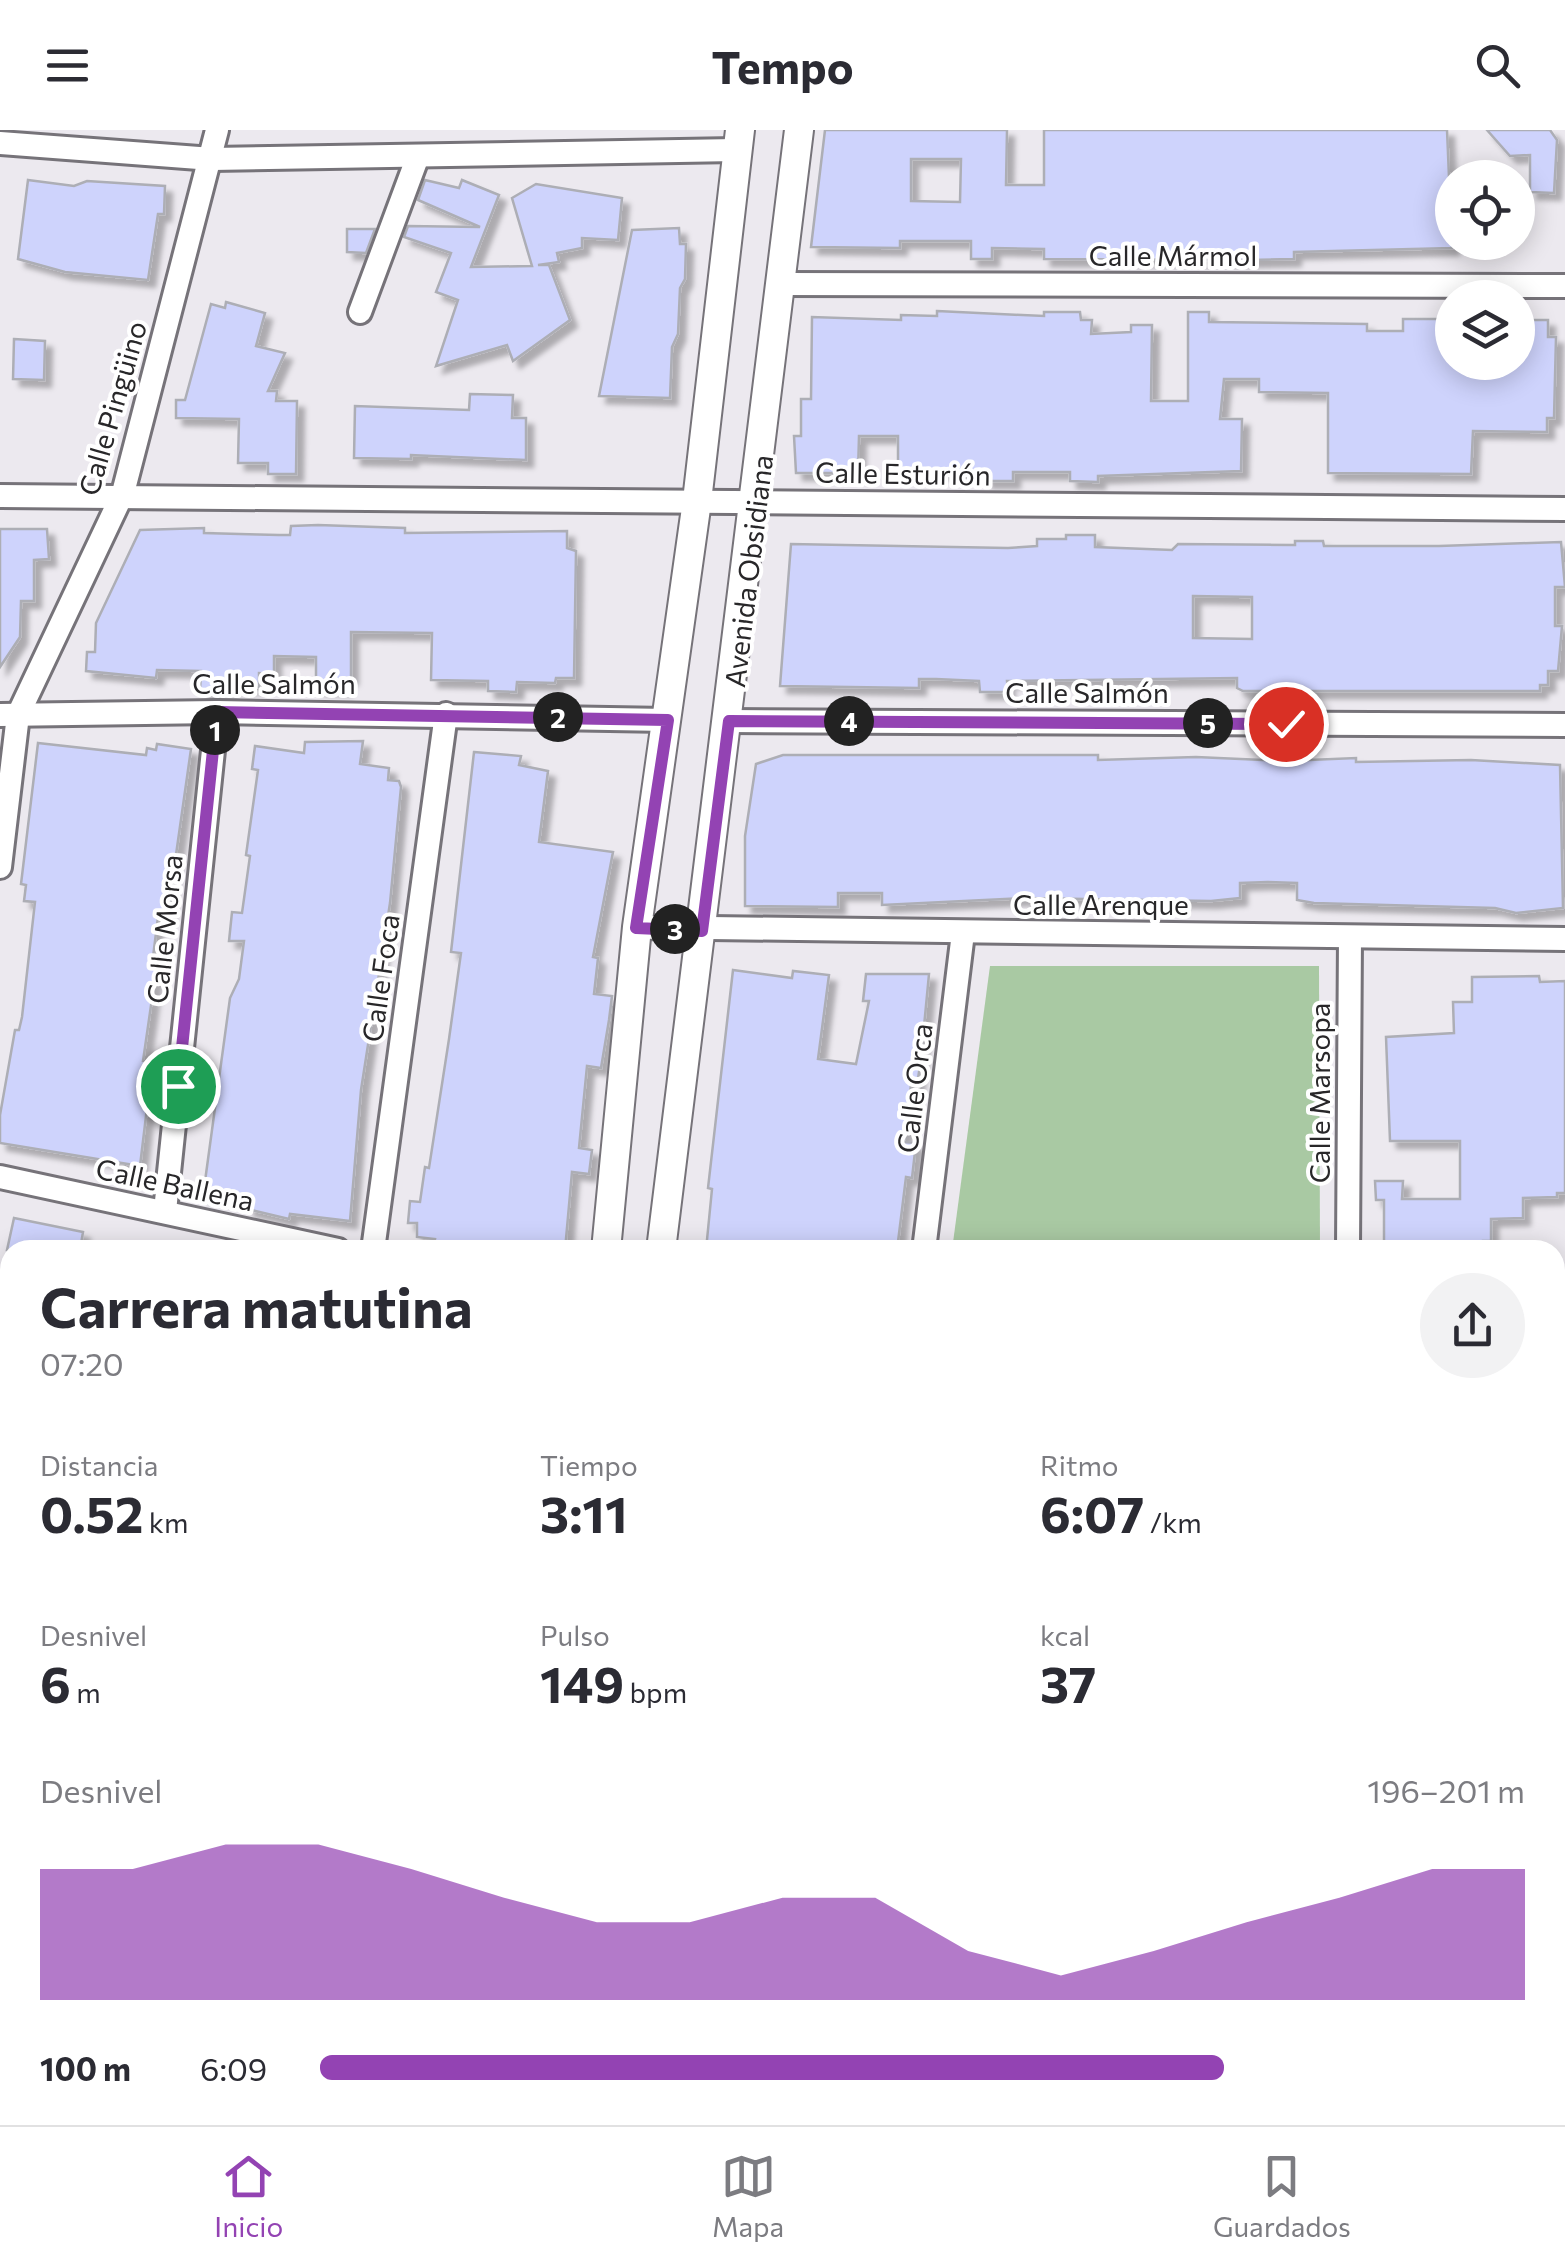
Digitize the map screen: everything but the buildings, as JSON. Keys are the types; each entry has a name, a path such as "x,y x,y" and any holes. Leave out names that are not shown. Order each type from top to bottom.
{"street":[{"name":"Calle Pingüino","path":"0,867 9,715 123,493 218,130"},
{"name":"Avenida Obsidiana","path":"662,1240 757,502 799,130"},
{"path":"0,143 212,159 418,156 738,140 668,720 636,928 607,1240"},
{"path":"360,312 418,156"},
{"name":"Calle Mármol","path":"781,284 1565,286"},
{"name":"Calle Esturión","path":"0,496 123,493 1565,508"},
{"name":"Calle Salmón","path":"9,715 217,712 668,720"},
{"name":"Calle Morsa","path":"165,1212 217,712"},
{"name":"Calle Foca","path":"375,1240 446,714"},
{"name":"Calle Salmón","path":"729,721 1565,725"},
{"name":"Calle Arenque","path":"636,928 1565,938"},
{"name":"Calle Orca","path":"925,1240 962,933"},
{"name":"Calle Marsopa","path":"1348,1240 1350,936"},
{"name":"Calle Ballena","path":"0,1177 292,1240"}],"green space":[{"path":"990,966 1319,966 1320,1240 953,1240"}],"route":[{"path":"178,1086 217,712 668,720 636,928 702,931 729,721 1286,724"}]}
